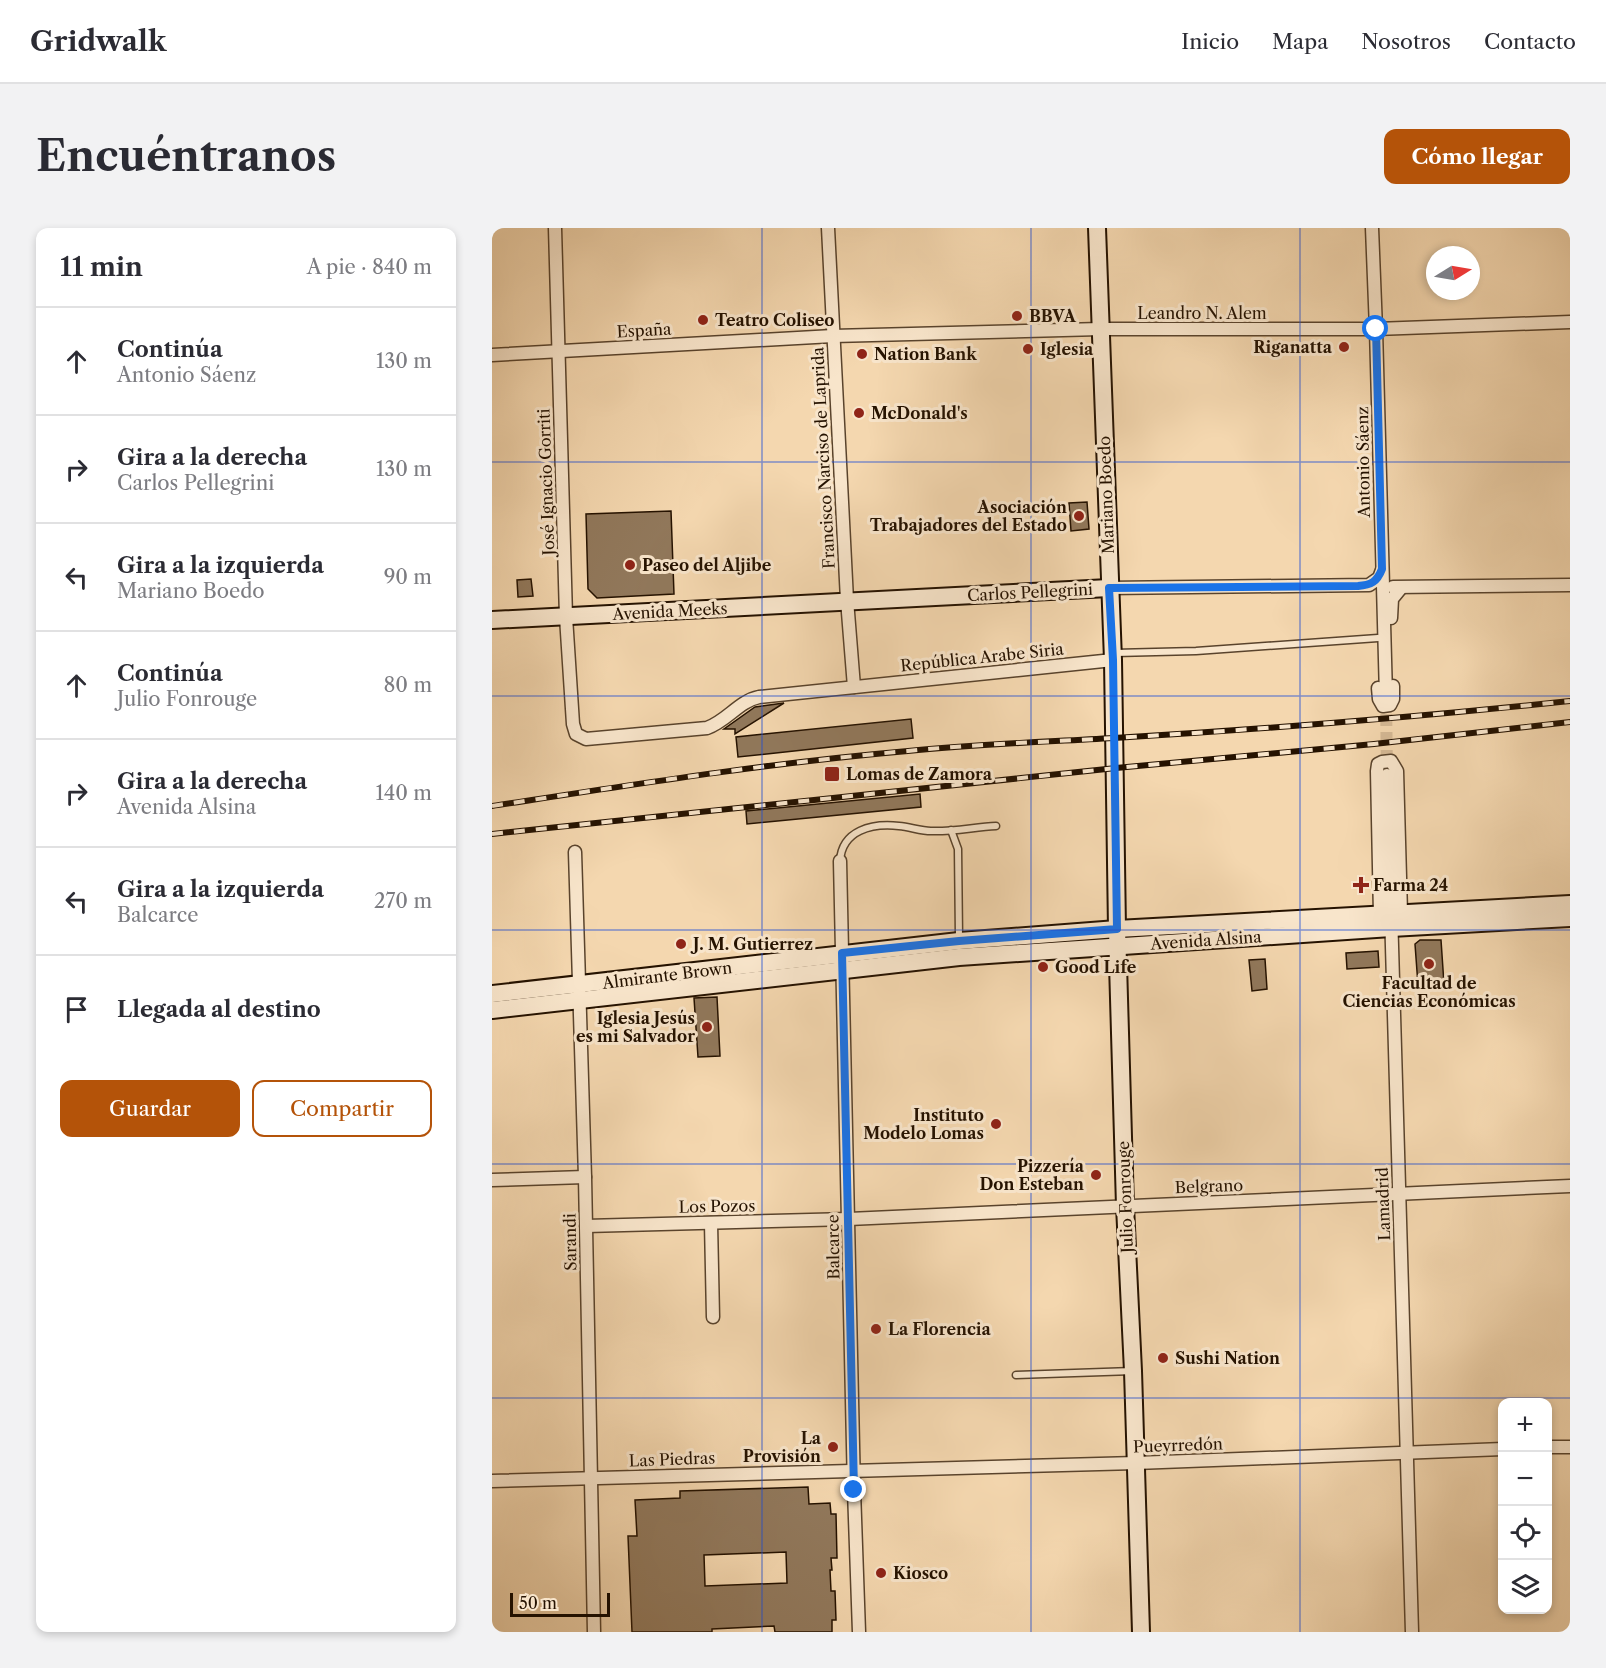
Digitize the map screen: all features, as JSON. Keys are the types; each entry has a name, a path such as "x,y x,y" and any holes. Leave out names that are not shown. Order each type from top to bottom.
{"street":[{"name":"José Ignacio Gorriti","path":"555,228 566,617 573,724 576,734"},
{"name":"Francisco Narciso de Laprida","path":"828,228 847,600 854,687"},
{"name":"Mariano Boedo","path":"1097,228 1115,762"},
{"name":"Antonio Sáenz","path":"1371,228 1386,696"},
{"name":"Leandro N. Alem","path":"833,336 1100,329 1376,329 1570,322"},
{"name":"España","path":"492,355 833,336"},
{"path":"1358,586 1375,582 1382,569"},
{"path":"1382,569 1389,585 1401,588 1570,585"},
{"path":"1358,586 1370,592 1377,605 1379,699 1383,706 1390,705 1393,699 1391,608 1392,599 1401,588"},
{"name":"Carlos Pellegrini","path":"847,600 1109,588 1358,586"},
{"name":"Avenida Meeks","path":"492,620 847,600"},
{"name":"República Arabe Siria","path":"576,734 586,739 707,728 720,723 751,699 1113,656"},
{"name":"Julio Fonrouge","path":"1115,762 1125,1206 1133,1371 1141,1632"},
{"name":"Lamadrid","path":"1382,762 1391,762 1396,771 1390,917 1377,771 1378,764 1382,762"},
{"name":"Lamadrid","path":"1387,775 1412,1632"},
{"name":"Sarandi","path":"575,852 585,1177 594,1632"},
{"name":"Balcarce","path":"840,861 859,1632"},
{"name":"Avenida Alsina","path":"842,961 959,949 1570,904"},
{"name":"Avenida Alsina","path":"1390,917 1570,918"},
{"name":"Almirante Brown","path":"492,1010 579,993 842,961"},
{"name":"Almirante Brown","path":"492,994 579,993"},
{"path":"492,1180 585,1177"},
{"name":"Belgrano","path":"849,1219 1570,1186"},
{"name":"Los Pozos","path":"586,1226 849,1219"},
{"path":"711,1223 713,1317"},
{"path":"1552,1447 1570,1446"},
{"name":"Pueyrredón","path":"854,1470 1136,1463 1498,1449"},
{"name":"Las Piedras","path":"492,1481 854,1470"}],"lane":[{"path":"1113,656 1378,638"},
{"path":"840,861 841,848 845,841 849,836 861,830 897,825 932,831 996,826"},
{"path":"951,830 958,849 959,949"},
{"path":"1016,1375 1133,1371"}],"building":[{"name":"Asociación Trabajadores del Estado","path":"1087,502 1089,529 1071,531 1069,503"},
{"name":"Paseo del Aljibe","path":"671,511 674,594 597,598 588,589 586,514"},
{"path":"531,579 533,596 518,597 517,580"},
{"path":"784,703 735,734 735,729 724,729 755,707"},
{"path":"911,719 913,738 738,757 736,737"},
{"path":"920,794 921,807 747,824 746,811"},
{"name":"Facultad de Ciencias Económicas","path":"1420,940 1441,940 1444,984 1418,985 1415,944"},
{"path":"1378,951 1379,967 1347,969 1346,953"},
{"path":"1265,959 1267,989 1252,991 1249,960"},
{"name":"Iglesia Jesús es mi Salvador","path":"717,997 720,1056 698,1057 694,998"},
{"path":"808,1487 809,1504 830,1503 831,1514 836,1514 837,1558 831,1558 832,1570 830,1570 831,1591 835,1591 836,1620 832,1620 832,1632 775,1632 774,1626 712,1629 712,1632 632,1632 628,1536 637,1536 635,1500 680,1498 680,1491","holes":["786,1552 787,1583 705,1586 704,1555"]}],"tunnel":[{"path":"1386,696 1387,775"}],"railway":[{"path":"492,806 699,775 856,756 959,747 1285,727 1570,701"},
{"path":"492,834 1570,722"}],"place":[{"name":"BBVA","path":"1017,316"},
{"name":"Teatro Coliseo","path":"703,320"},
{"name":"Riganatta","path":"1344,347"},
{"name":"Iglesia","path":"1028,349"},
{"name":"Nation Bank","path":"862,354"},
{"name":"McDonald's","path":"859,413"},
{"name":"Asociación Trabajadores del Estado","path":"1079,516"},
{"name":"Paseo del Aljibe","path":"630,565"},
{"name":"Lomas de Zamora","path":"832,774"},
{"name":"Farma 24","path":"1361,885"},
{"name":"J. M. Gutierrez","path":"681,944"},
{"name":"Facultad de Ciencias Económicas","path":"1429,964"},
{"name":"Good Life","path":"1043,967"},
{"name":"Iglesia Jesús es mi Salvador","path":"707,1027"},
{"name":"Instituto Modelo Lomas","path":"996,1124"},
{"name":"Pizzería Don Esteban","path":"1096,1175"},
{"name":"La Florencia","path":"876,1329"},
{"name":"Sushi Nation","path":"1163,1358"},
{"name":"La Provisión","path":"833,1447"},
{"name":"Kiosco","path":"881,1573"}],"route":[{"path":"854,1490 842,953 1117,929 1116,775 1109,588 1358,586 1375,582 1382,569 1376,329"}]}
